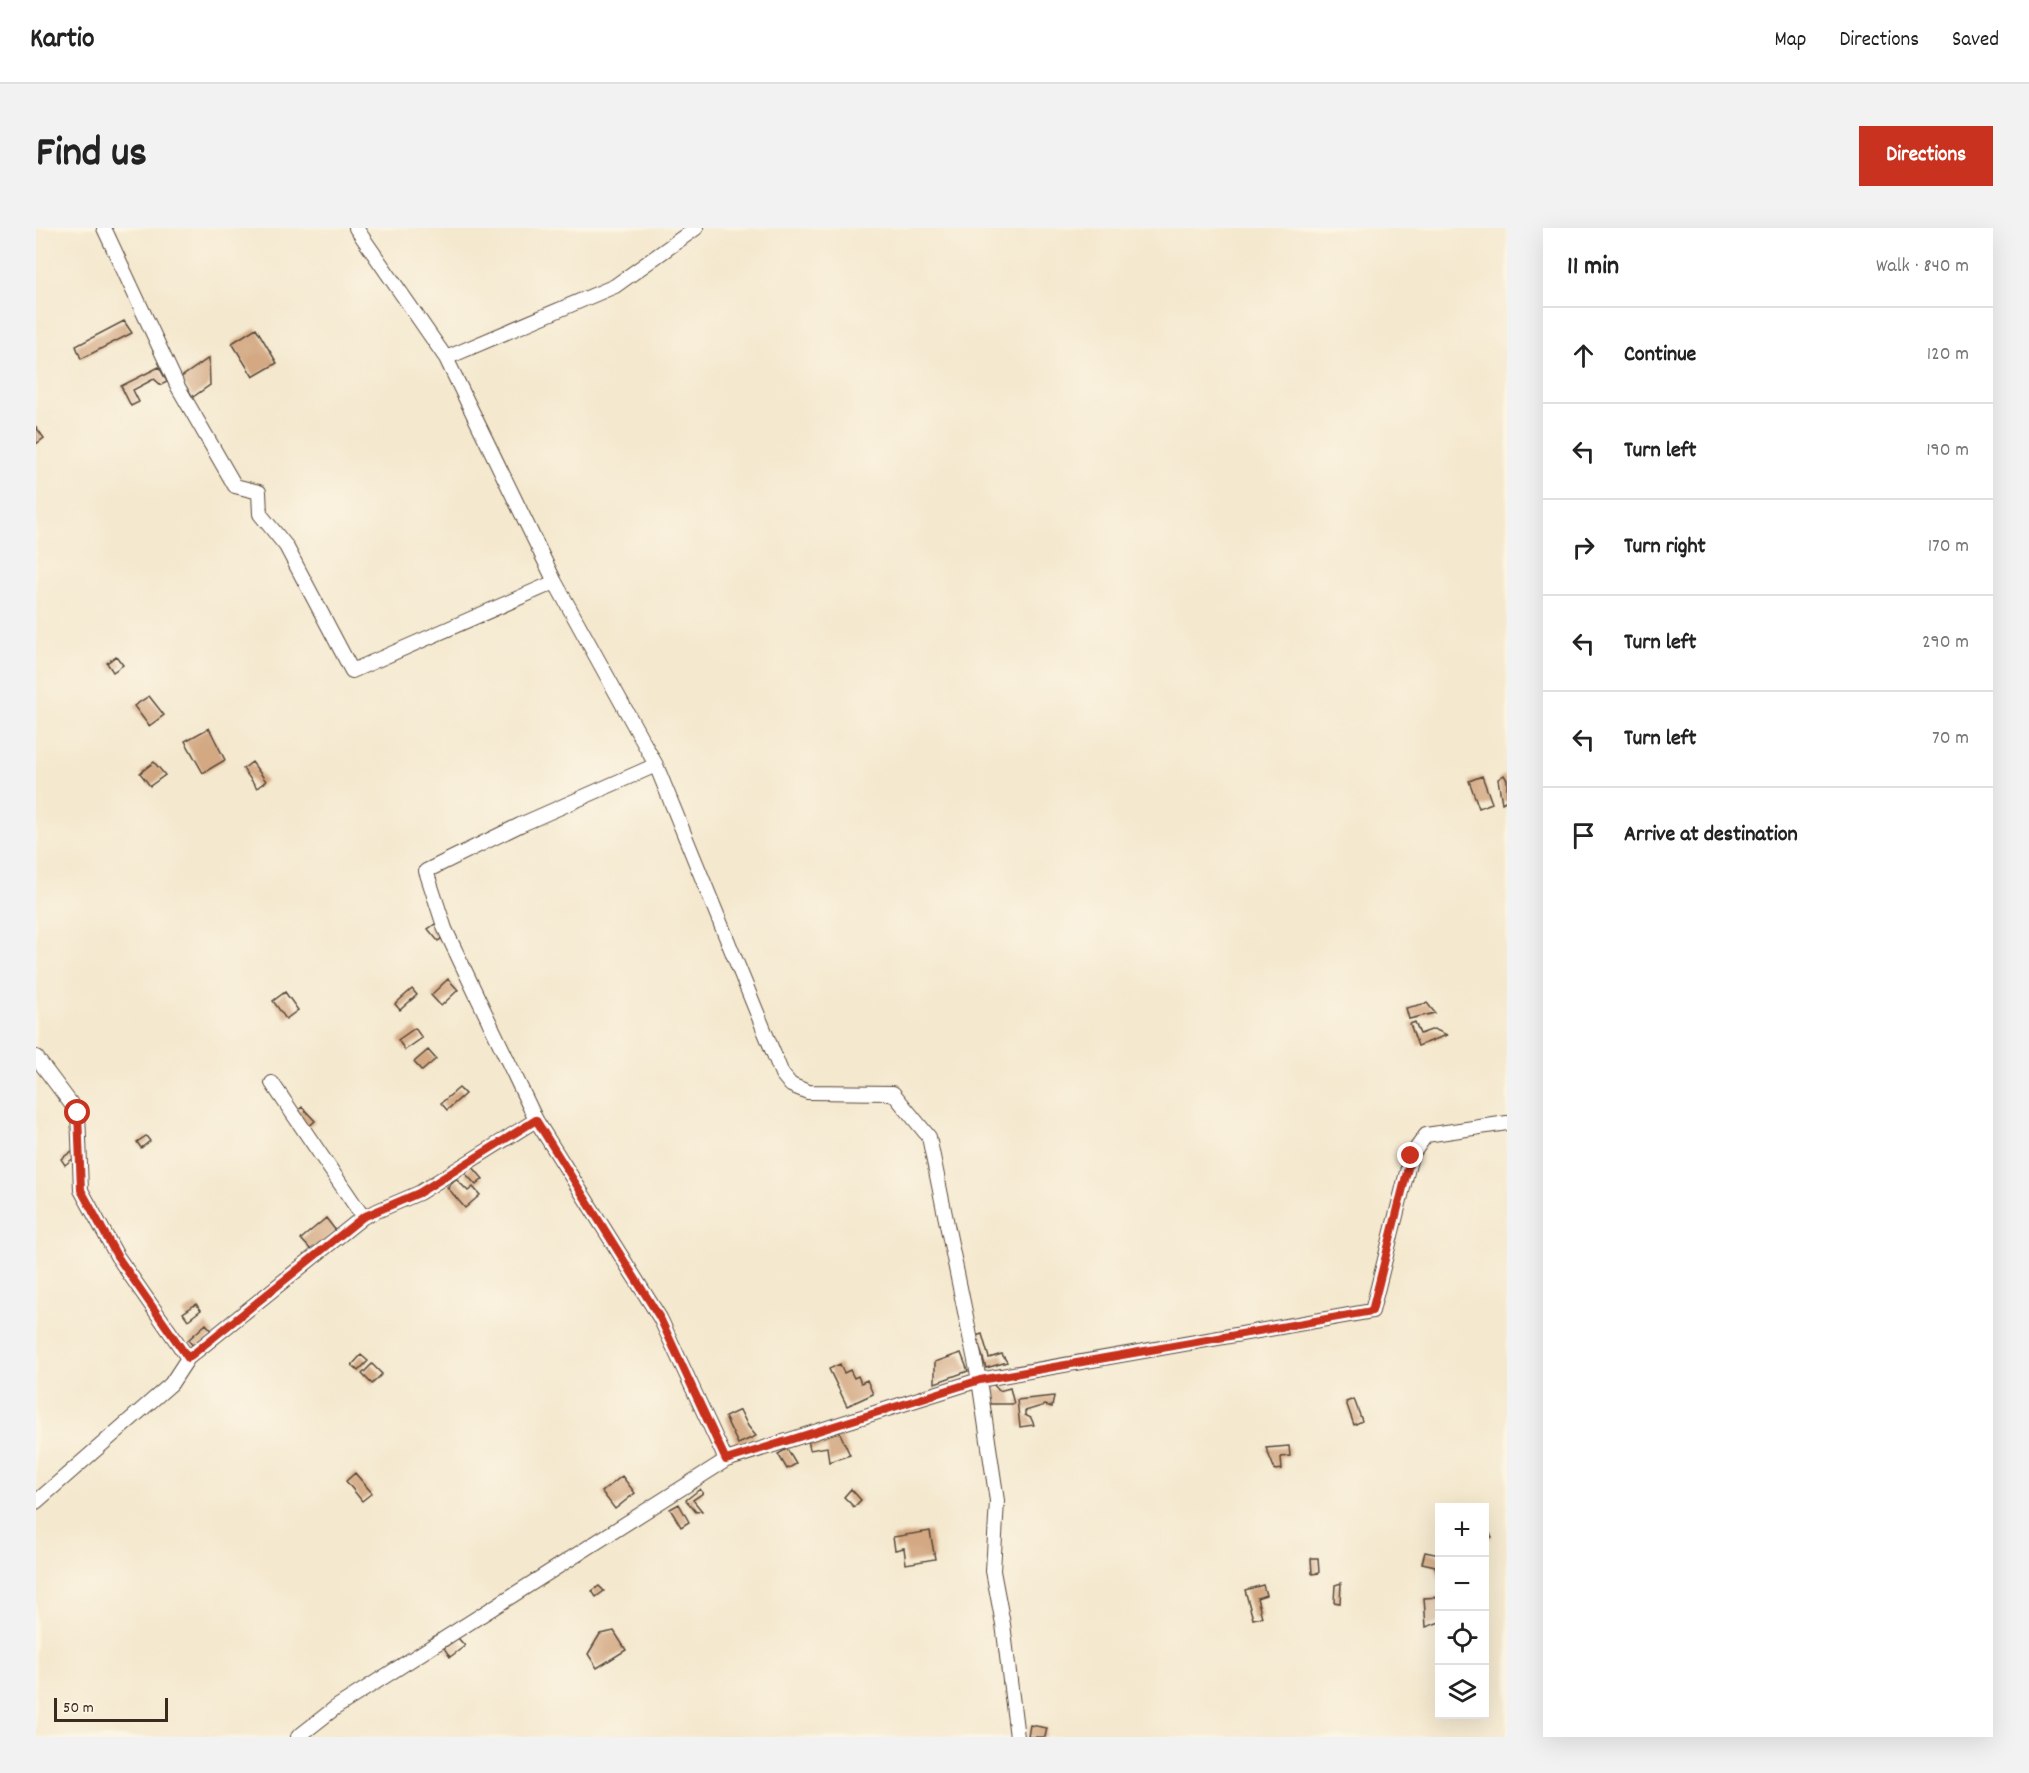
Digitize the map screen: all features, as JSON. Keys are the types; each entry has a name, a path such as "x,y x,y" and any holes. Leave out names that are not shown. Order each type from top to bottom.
{"street":[{"path":"104,228 178,387 235,486 259,492 260,514 286,546 352,671 555,582"},
{"path":"356,228 446,358 555,582 656,765 782,1074 791,1085 808,1092 893,1093 929,1137 980,1380 996,1501 993,1570 1003,1624 1017,1737"},
{"path":"446,358 615,286 696,228"},
{"path":"656,765 520,825 426,871 445,929 536,1120 660,1318 726,1460"},
{"path":"36,1057 78,1113 81,1190 117,1256 188,1358"},
{"path":"272,1083 363,1217"},
{"path":"36,1502 171,1384 188,1358 363,1217 419,1193 536,1120"},
{"path":"298,1737 335,1708 726,1460 980,1380 1372,1311 1411,1156 1426,1135 1507,1123"}],"building":[{"path":"124,321 132,333 81,359 76,346"},
{"path":"256,328 277,363 253,377 232,343"},
{"path":"209,358 210,385 193,397 180,378"},
{"path":"159,367 167,382 161,385 154,379 133,390 139,402 131,406 121,386"},
{"path":"36,427 44,438 36,444"},
{"path":"116,656 123,665 113,672 107,663"},
{"path":"149,696 164,715 149,726 134,706"},
{"path":"209,728 225,760 203,773 185,741"},
{"path":"154,762 165,775 150,786 140,773"},
{"path":"252,762 266,781 257,788 243,769"},
{"path":"1504,775 1507,780 1507,800 1502,803 1498,779"},
{"path":"1482,776 1492,803 1479,808 1469,781"},
{"path":"441,920 450,932 438,941 428,929"},
{"path":"448,979 458,990 441,1006 431,995"},
{"path":"412,989 417,995 400,1010 395,1004"},
{"path":"285,992 298,1010 286,1019 273,1001"},
{"path":"1427,1003 1435,1013 1409,1019 1406,1008"},
{"path":"1415,1022 1420,1034 1434,1029 1447,1035 1418,1046 1410,1024"},
{"path":"415,1028 422,1038 405,1050 398,1040"},
{"path":"428,1050 436,1059 422,1071 414,1062"},
{"path":"459,1088 465,1094 447,1110 441,1103"},
{"path":"302,1107 315,1121 305,1130 292,1116"},
{"path":"146,1136 150,1141 141,1148 137,1142"},
{"path":"72,1151 76,1156 65,1165 61,1159"},
{"path":"472,1166 483,1179 476,1185 465,1173"},
{"path":"456,1179 468,1191 473,1187 480,1195 465,1208 447,1187"},
{"path":"326,1218 336,1231 313,1252 301,1239"},
{"path":"196,1304 201,1310 188,1320 183,1313"},
{"path":"206,1324 215,1334 197,1350 188,1340"},
{"path":"982,1334 989,1358 1002,1354 1007,1362 986,1368 976,1336"},
{"path":"961,1353 968,1371 935,1383 935,1362"},
{"path":"361,1355 368,1361 358,1371 352,1365"},
{"path":"372,1364 382,1374 372,1384 362,1374"},
{"path":"840,1364 844,1373 850,1370 854,1378 858,1376 861,1383 867,1380 873,1394 847,1406 829,1369"},
{"path":"993,1384 999,1391 1010,1388 1014,1404 989,1404 984,1387"},
{"path":"1054,1396 1052,1407 1045,1405 1025,1411 1025,1415 1031,1418 1034,1425 1020,1427 1017,1400"},
{"path":"1354,1399 1362,1421 1354,1425 1346,1402"},
{"path":"740,1410 756,1436 738,1444 725,1417"},
{"path":"839,1431 850,1455 829,1462 827,1447 810,1450 808,1439"},
{"path":"1289,1446 1290,1456 1281,1457 1282,1469 1275,1470 1266,1448"},
{"path":"787,1449 796,1464 787,1469 778,1454"},
{"path":"355,1473 372,1493 362,1501 346,1481"},
{"path":"622,1476 635,1493 615,1509 602,1492"},
{"path":"700,1489 703,1493 693,1500 702,1511 696,1512 686,1500"},
{"path":"851,1489 861,1500 854,1507 844,1497"},
{"path":"679,1504 689,1522 681,1527 670,1509"},
{"path":"930,1531 935,1559 906,1564 904,1548 895,1550 893,1537"},
{"path":"1425,1552 1435,1554 1435,1566 1422,1563"},
{"path":"1311,1558 1318,1558 1319,1573 1312,1574"},
{"path":"1341,1583 1340,1603 1334,1602 1335,1585"},
{"path":"1263,1585 1266,1595 1257,1598 1262,1617 1253,1619 1245,1590"},
{"path":"599,1586 604,1591 596,1597 592,1591"},
{"path":"1435,1597 1435,1624 1426,1627 1424,1598"},
{"path":"614,1631 626,1650 597,1668 588,1654 600,1634"},
{"path":"458,1638 465,1646 450,1657 444,1648"},
{"path":"1030,1725 1047,1728 1045,1737 1028,1737"}],"route":[{"path":"78,1113 81,1190 117,1256 188,1358 363,1217 419,1193 536,1120 660,1318 726,1460 980,1380 1372,1311 1411,1156"}]}
